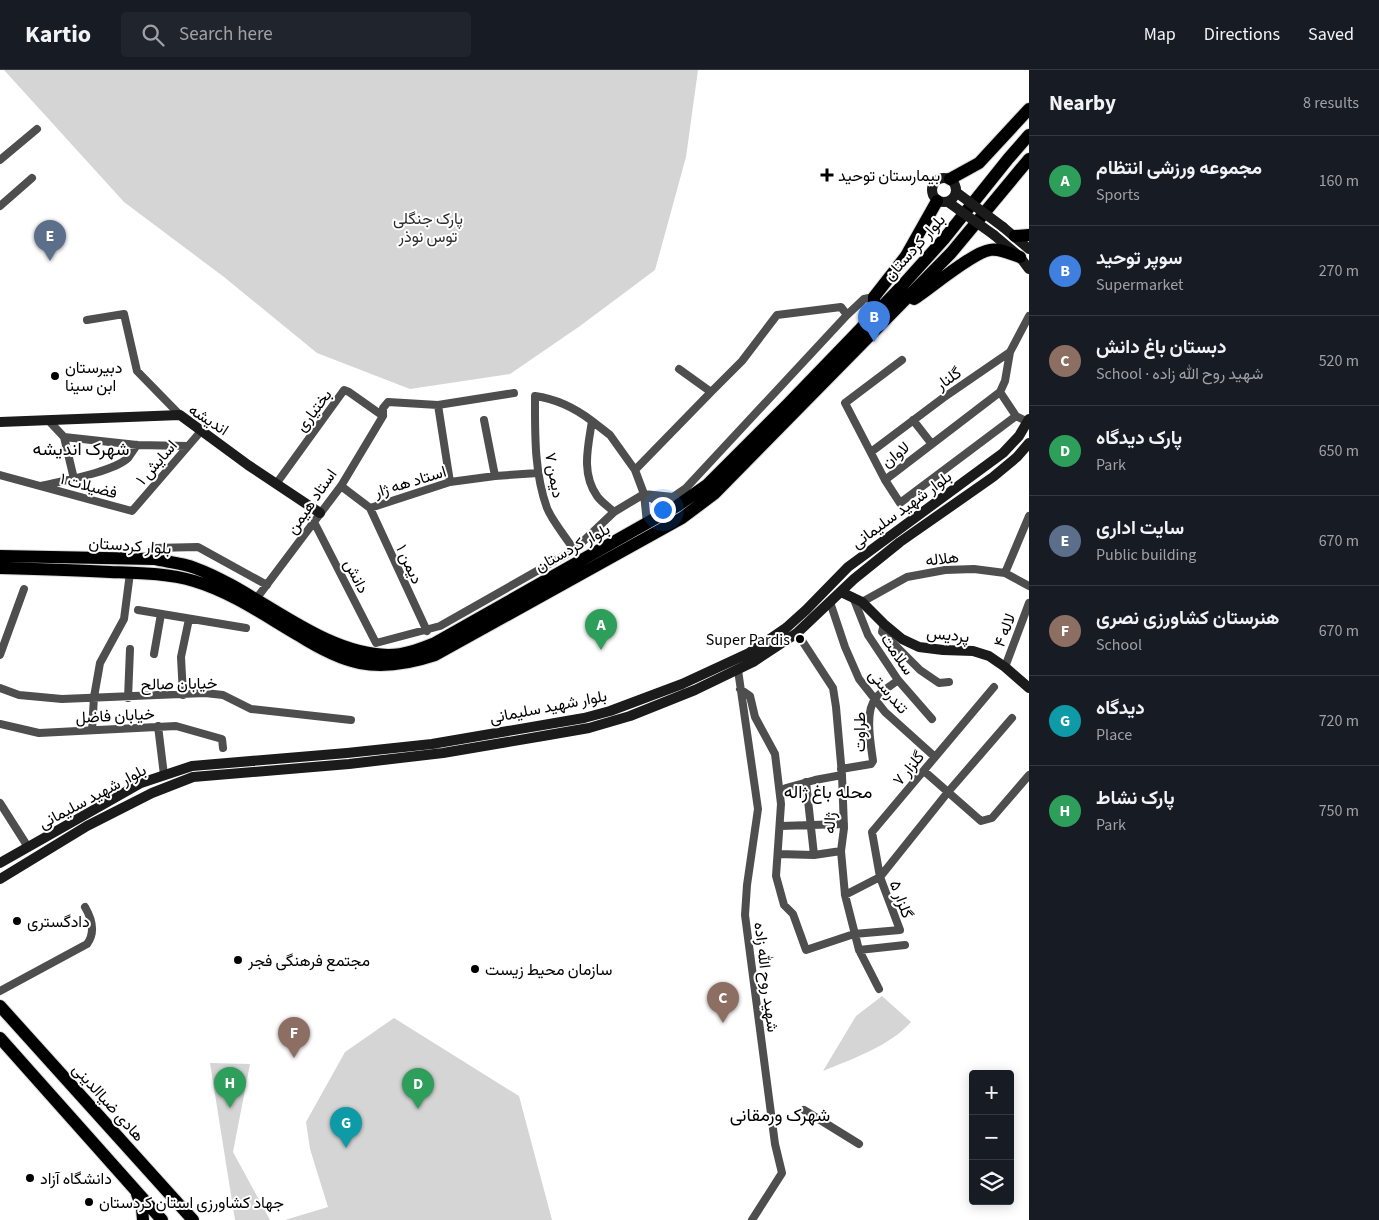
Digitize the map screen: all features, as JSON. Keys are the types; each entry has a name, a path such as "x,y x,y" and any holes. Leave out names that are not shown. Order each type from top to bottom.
{"main road":[{"path":"1025,253 942,201 932,192 935,182 942,178 950,179 979,163 1029,110"},
{"name":"بلوار کردستان","path":"0,556 154,559 195,568 254,603 320,637 346,648 389,655 408,653 435,643 671,510 707,485 874,315 944,239 1029,135"},
{"name":"بلوار کردستان","path":"0,568 158,574 194,581 254,603 317,647 360,664 414,662 435,655 682,518 714,494 951,253 1026,163"},
{"path":"874,315 874,297 906,256 942,201 954,198 956,192 955,184 950,179"},
{"path":"956,192 1015,236 1025,253 1029,269"},
{"path":"1015,236 1029,235"},
{"path":"895,311 973,256 990,250 1025,253"},
{"name":"اندیشه","path":"0,422 180,415 276,484 317,518"},
{"name":"بلوار شهید سلیمانی","path":"0,879 87,826 152,793 193,777 349,764 442,752 481,740 584,718 682,684 748,653 786,628 848,567 1003,452 1019,436 1028,421"},
{"name":"بلوار شهید سلیمانی","path":"0,863 141,783 192,766 347,753 590,728 630,716 695,690 738,670 797,633 841,592 900,542 998,473 1017,457 1029,443"},
{"path":"939,498 947,510"},
{"path":"927,508 934,518"},
{"name":"پردیس","path":"841,592 858,600 902,639 919,647 982,653 1005,667 1029,688"},
{"path":"275,759 271,765 276,770"},
{"path":"258,760 262,765 259,771"},
{"name":"هادی ضیاالدینی","path":"0,1006 193,1220"},
{"path":"0,1038 162,1220"},
{"path":"57,1103 64,1104 70,1102 76,1090"},
{"path":"85,1134 90,1122 96,1119 103,1120"},
{"path":"135,1190 142,1208 143,1220"}],"street":[{"path":"0,160 37,129"},
{"path":"0,206 32,178"},
{"path":"427,631 449,622 574,550 614,512 644,494 673,497 686,488 848,315 864,299 874,297"},
{"path":"635,470 742,361 777,315 841,308 848,315"},
{"path":"87,320 124,314 137,371 180,415"},
{"name":"گلنار","path":"871,452 1010,352 1029,316"},
{"path":"1010,352 1005,381 1000,392 1016,416 1028,421"},
{"path":"885,480 845,404 902,360"},
{"path":"679,369 711,392"},
{"name":"بختیاری","path":"276,484 344,390 383,416"},
{"name":"لاوان","path":"1000,392 885,480 900,503 1016,416"},
{"path":"450,482 438,405 514,393"},
{"name":"دیمن ۷","path":"574,550 547,509 538,473 535,440 535,396 559,402 579,412 592,422"},
{"name":"استاد هیمن","path":"254,603 341,486 383,416 383,408 388,402 438,405"},
{"path":"48,420 64,437 74,479"},
{"path":"484,420 495,476"},
{"path":"914,420 931,443"},
{"path":"614,512 597,496 587,474 586,460 592,422 610,435 635,470 644,494 647,523"},
{"name":"اسایش ۱","path":"132,511 202,430"},
{"path":"64,437 137,445 188,446"},
{"name":"فضیلات ۱","path":"39,486 74,479 118,464 128,458 137,445"},
{"name":"استاد هه ژار","path":"341,486 370,508 450,482 538,473"},
{"name":"فضیلات ۱","path":"0,475 132,511"},
{"path":"644,494 671,510"},
{"name":"دیمن ۱","path":"370,508 427,631"},
{"path":"1005,573 1029,516"},
{"name":"دانش","path":"317,518 376,643 427,631"},
{"path":"154,548 198,547 267,585"},
{"name":"هلاله","path":"858,600 907,577 945,570 974,569 1005,573 1029,586"},
{"path":"92,730 94,698 100,663 124,619 130,573"},
{"path":"0,655 24,589"},
{"name":"سلامت","path":"858,600 868,635 898,680 932,719"},
{"name":"تندرستی","path":"830,602 858,679 885,712 935,757"},
{"name":"لاله ۴","path":"1005,667 1029,603"},
{"path":"138,610 246,628"},
{"path":"154,654 161,614"},
{"path":"183,695 181,657 189,619"},
{"path":"884,624 882,632 920,670 940,683 949,682"},
{"name":"ژاله","path":"797,633 833,688 841,772 844,824 841,851 845,895 859,950 879,988"},
{"path":"128,698 130,649"},
{"name":"شهید روح الله زاده","path":"738,670 758,809 746,885 745,915 775,1144 782,1173 752,1220"},
{"name":"طراوت","path":"841,772 869,766 872,763 870,713 874,699 898,680"},
{"name":"گلزار ۷","path":"880,878 872,832 994,687"},
{"name":"خیابان صالح","path":"0,688 19,695 62,699 223,695 251,709 351,720"},
{"path":"740,689 750,696 755,716 776,754 781,804 776,876 784,905 793,914 806,950 854,934"},
{"path":"845,895 880,878 948,792 1012,718"},
{"name":"خیابان فاضل","path":"0,724 39,733 176,726 222,739 223,748"},
{"path":"158,726 164,775"},
{"path":"924,771 981,820 992,818 1029,775"},
{"path":"786,788 841,772"},
{"path":"806,782 814,855"},
{"path":"0,803 28,847"},
{"path":"780,826 844,824"},
{"path":"778,854 814,855 841,851"},
{"name":"گلزار ۵","path":"854,934 900,930 880,878"},
{"path":"0,991 87,944 92,937 92,924 85,907"},
{"path":"859,950 905,946"},
{"path":"804,1110 859,1144"}],"green space":[{"name":"پارک جنگلی توس نوذر","path":"4,70 698,70 686,157 655,270 580,326 510,374 410,389 317,353 224,277 124,202"},
{"path":"882,996 911,1022 882,1045 823,1071 856,1016"},
{"path":"394,1018 519,1096 552,1220 285,1220 328,1207 310,1149 306,1122 345,1052"},
{"path":"210,1063 250,1064 233,1152 270,1220 235,1220"}],"place":[{"name":"بیمارستان توحید","path":"827,175"},
{"name":"سایت اداری","path":"50,261"},
{"name":"سوپر توحید","path":"874,342"},
{"name":"دبیرستان ابن سینا","path":"55,376"},
{"name":"Super Pardis","path":"800,639"},
{"name":"مجموعه ورزشی انتظام","path":"601,650"},
{"name":"دادگستری","path":"17,921"},
{"name":"مجتمع فرهنگی فجر","path":"238,960"},
{"name":"سازمان محیط زیست","path":"475,969"},
{"name":"دبستان باغ دانش","path":"723,1023"},
{"name":"هنرستان کشاورزی نصری","path":"294,1058"},
{"name":"پارک نشاط","path":"230,1108"},
{"name":"پارک دیدگاه","path":"418,1109"},
{"name":"دیدگاه","path":"346,1148"},
{"name":"دانشگاه آزاد","path":"30,1178"},
{"name":"جهاد کشاورزی استان کردستان","path":"89,1202"}],"district":[{"name":"شهرک اندیشه","path":"81,449"},
{"name":"محله باغ ژاله","path":"828,792"},
{"name":"شهرک ورمقانی","path":"780,1115"}]}
